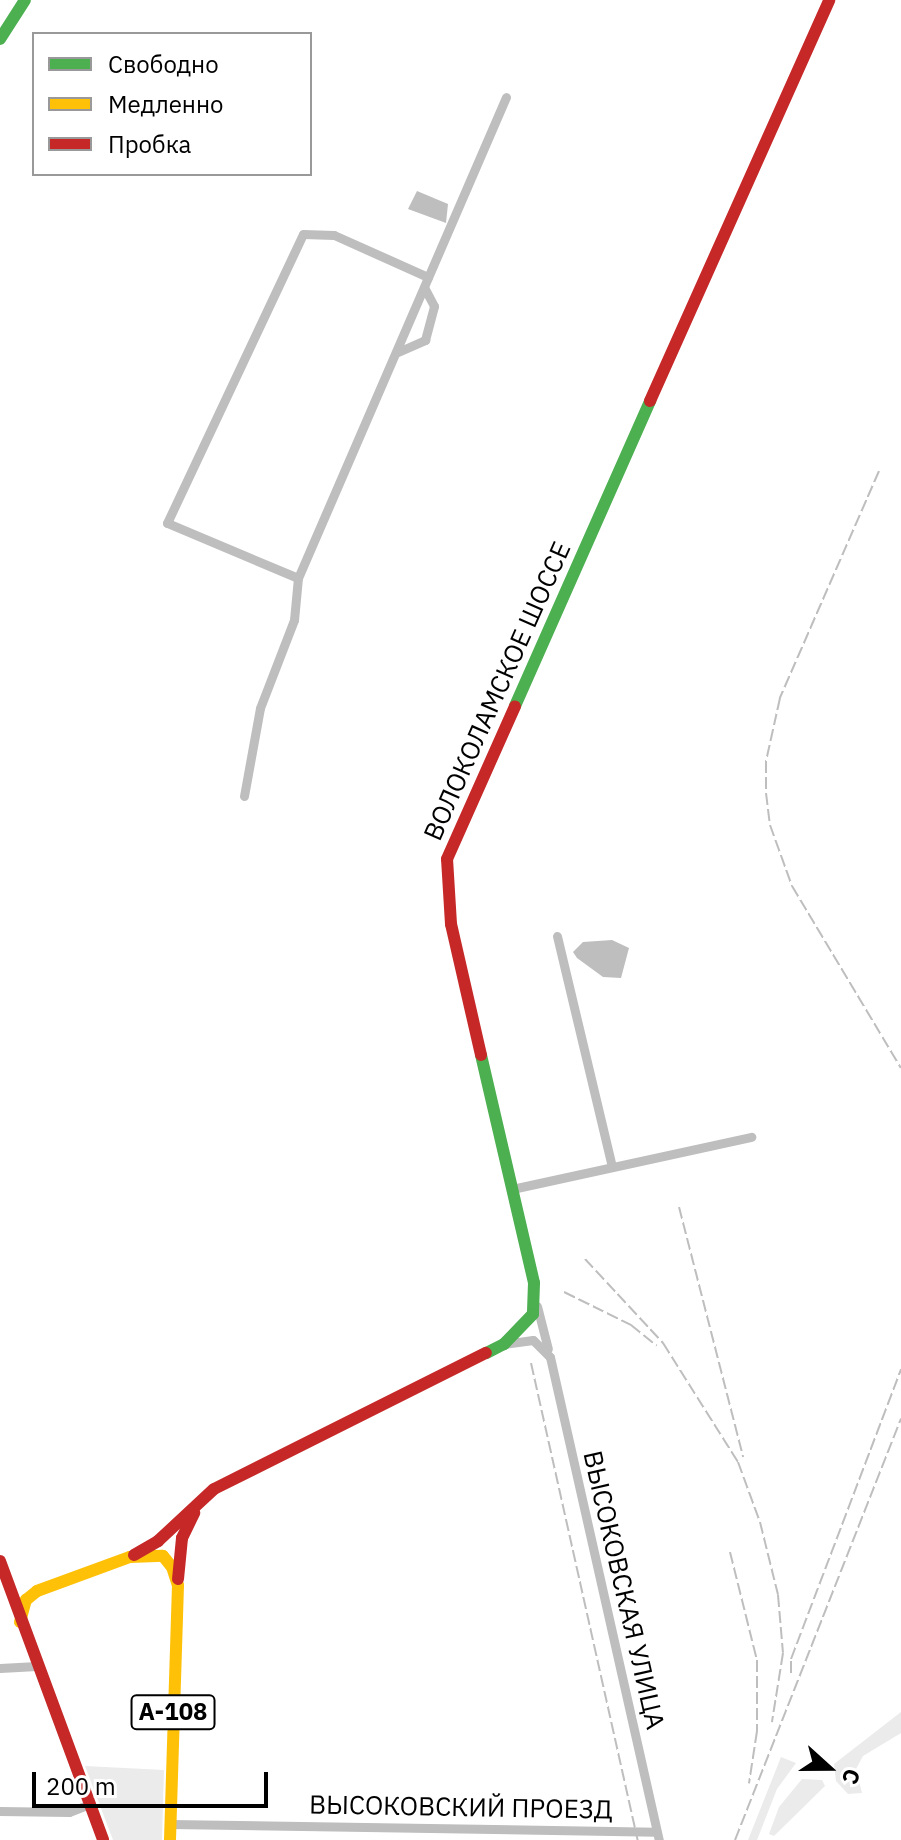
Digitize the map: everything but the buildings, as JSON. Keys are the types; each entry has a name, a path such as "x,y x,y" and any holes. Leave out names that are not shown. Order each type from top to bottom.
{"main road":[{"path":"0,39 25,0"},
{"name":"ВОЛОКОЛАМСКОЕ ШОССЕ","path":"536,1301 451,924 447,859 829,0"},
{"path":"20,1622 26,1600 37,1591 130,1557 158,1541 214,1489 504,1344 527,1324 536,1301"},
{"path":"178,1585 185,1528 214,1489"},
{"path":"130,1557 163,1556 178,1585"},
{"path":"0,1561 103,1840"},
{"path":"6,1579 18,1588 37,1591"},
{"name":"А-108","path":"170,1840 178,1585"}],"street":[{"path":"244,796 260,708 294,620 298,578 506,97"},
{"path":"298,578 167,523 303,234 334,235 426,282 434,306 425,340 395,354"},
{"path":"557,936 612,1167"},
{"path":"512,1189 751,1137"},
{"name":"ВЫСОКОВСКАЯ УЛИЦА","path":"536,1301 658,1836"},
{"path":"504,1344 533,1340 550,1357"},
{"path":"0,1668 37,1666"},
{"path":"0,1811 69,1812 90,1804"},
{"name":"ВЫСОКОВСКИЙ ПРОЕЗД","path":"170,1824 658,1836"},
{"path":"404,1829 404,1840"}],"shaded area":[{"path":"417,191 448,204 446,223 408,209"},
{"path":"612,940 629,948 621,978 603,977 577,958 573,952 583,942"},
{"path":"901,1712 901,1733 863,1756 856,1769 862,1793 848,1794 836,1781 834,1764"},
{"path":"781,1757 796,1763 777,1789 757,1840 748,1840"},
{"path":"85,1766 164,1770 162,1840 113,1840"},
{"path":"802,1779 822,1780 825,1786 774,1836 769,1834 779,1807"}],"railway":[{"path":"879,471 780,698 766,761 766,793 770,825 792,886 901,1068"},
{"path":"679,1207 743,1457"},
{"path":"585,1259 663,1343 738,1462 760,1522 778,1595 783,1653 772,1722"},
{"path":"564,1292 631,1325 657,1346"},
{"path":"531,1363 638,1840"},
{"path":"791,1673 791,1659 901,1369"},
{"path":"735,1840 901,1419"},
{"path":"730,1552 757,1660 757,1731 749,1783"}],"traffic: fast":[{"path":"0,39 25,0"},
{"path":"515,706 650,401"},
{"path":"481,1055 534,1283 533,1314 504,1344 486,1353"}],"traffic: slow":[{"path":"20,1622 26,1600 37,1591 130,1557 163,1556 172,1567 178,1585 170,1840"}],"traffic: jam":[{"path":"650,401 829,0"},
{"path":"481,1055 451,924 447,859 515,706"},
{"path":"134,1555 158,1541 214,1489 486,1353"},
{"path":"178,1579 182,1538 194,1513"},
{"path":"0,1561 103,1840"}]}
